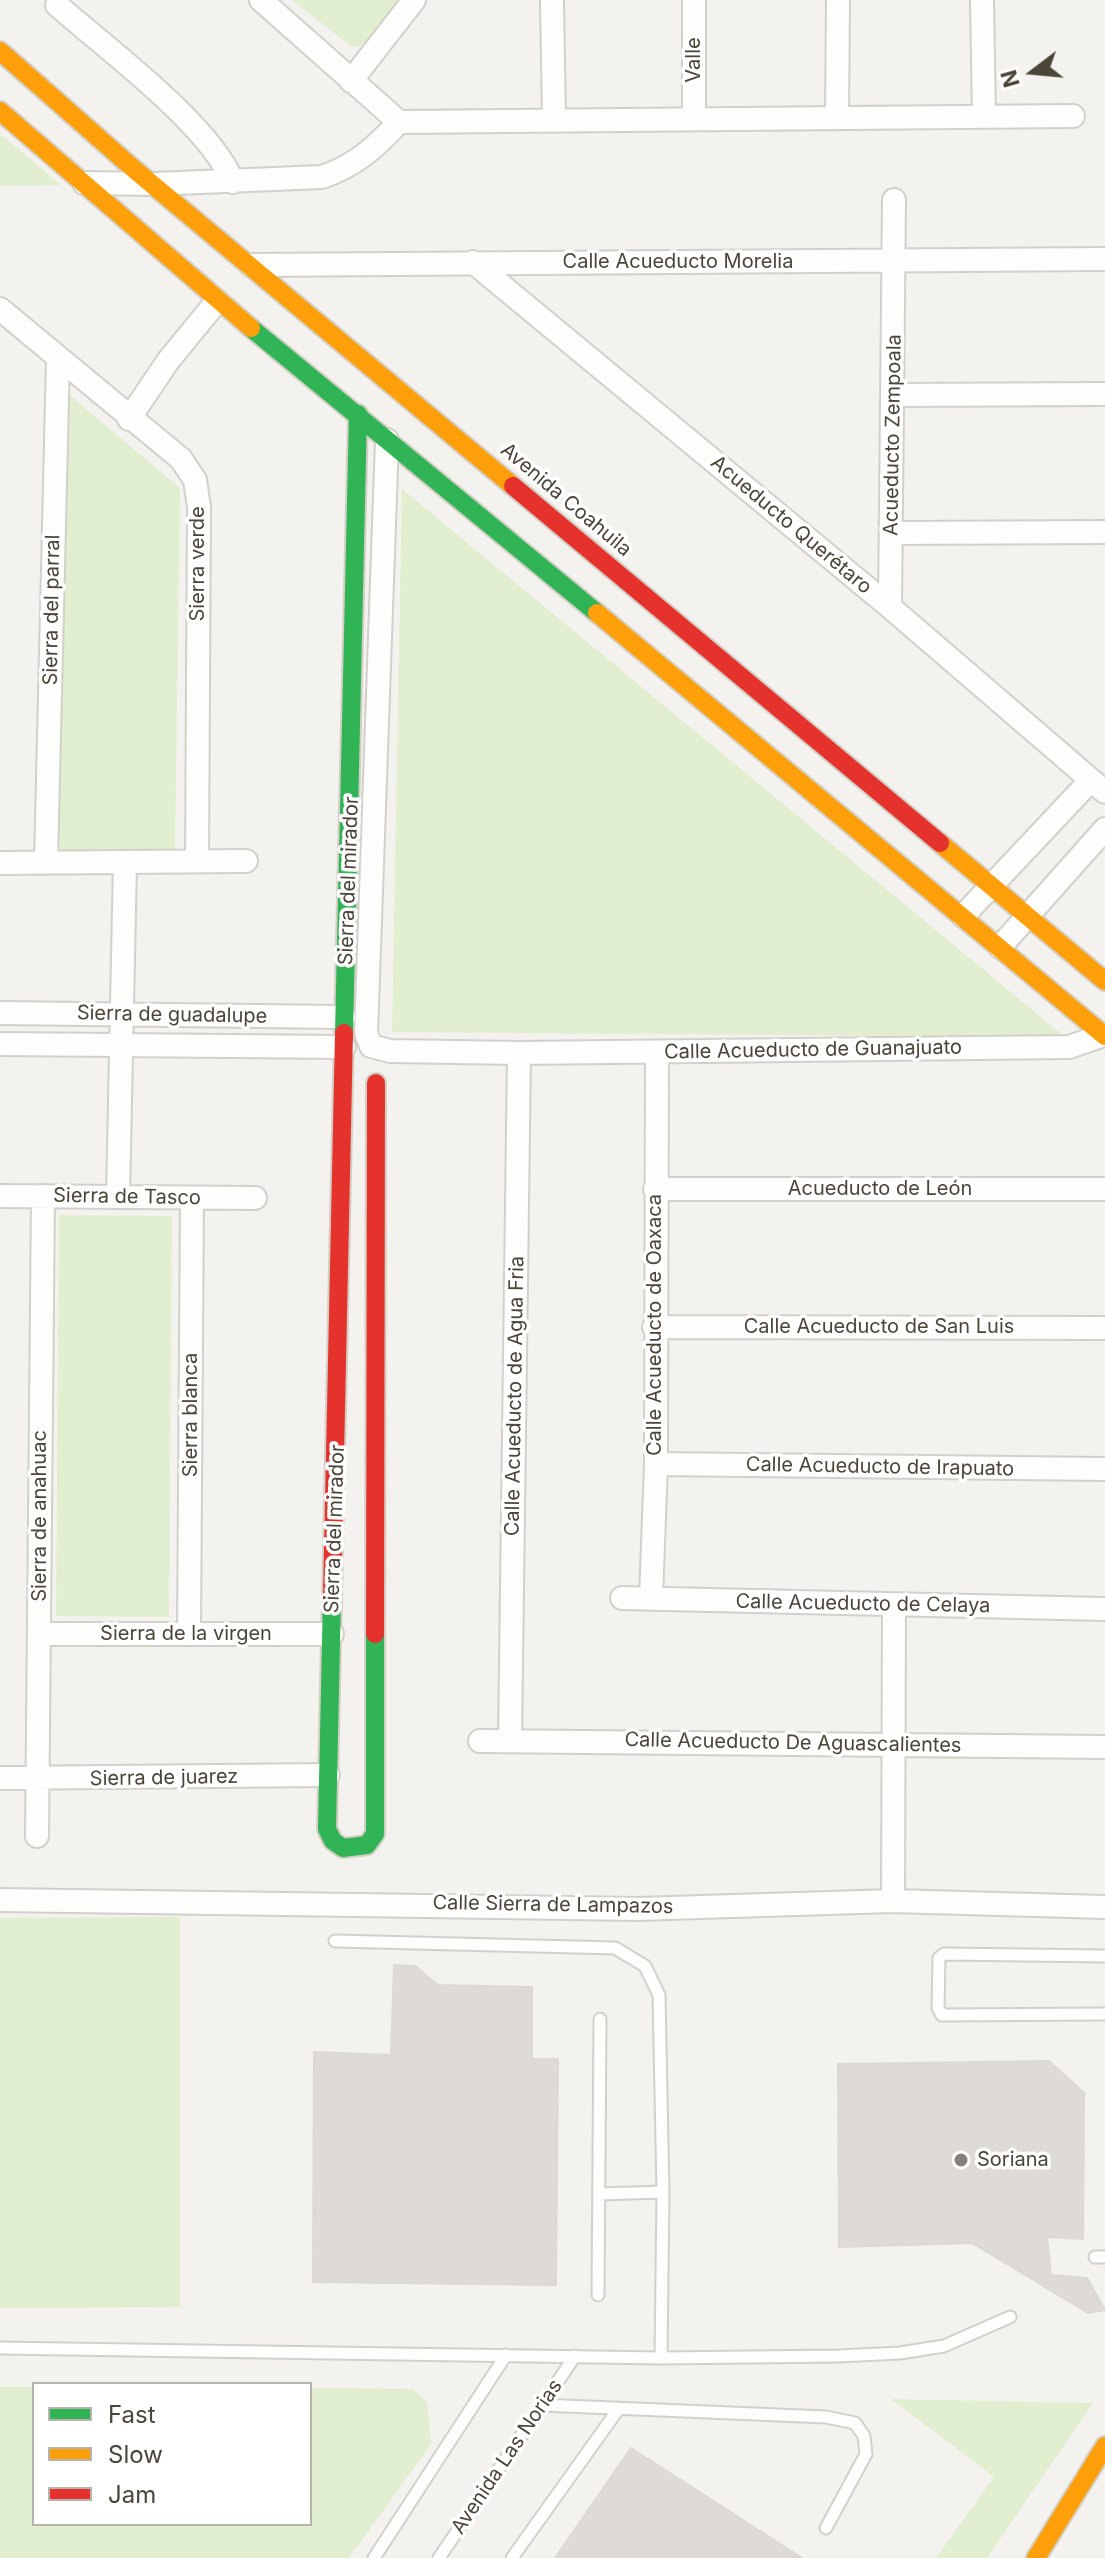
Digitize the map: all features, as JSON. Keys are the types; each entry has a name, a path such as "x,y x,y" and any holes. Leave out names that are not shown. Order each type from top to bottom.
{"street":[{"path":"261,0 399,122 1073,116"},
{"path":"351,81 414,0"},
{"path":"552,0 554,121"},
{"name":"Valle","path":"694,0 694,119"},
{"path":"837,118 838,0"},
{"path":"982,0 984,117"},
{"path":"57,5 201,133 225,162 233,182"},
{"name":"Avenida Coahuila","path":"0,51 154,184 1105,981"},
{"path":"0,111 217,301 358,414 1104,1036"},
{"path":"84,183 154,184 322,177 342,170 371,152 399,122"},
{"name":"Acueducto Zempoala","path":"890,607 894,200"},
{"name":"Calle Acueducto Morelia","path":"251,265 894,263 1105,259"},
{"name":"Acueducto Querétaro","path":"473,262 890,607 1098,786"},
{"path":"129,419 168,361 217,301"},
{"name":"Sierra verde","path":"0,309 181,459 195,480 198,492 197,861"},
{"name":"Sierra del parral","path":"46,862 58,358"},
{"path":"894,395 1105,394"},
{"name":"Sierra del mirador","path":"358,414 353,778 344,1017 340,1338 327,1829 333,1841 343,1848 367,1845 375,1834 376,1083"},
{"name":"Sierra del mirador","path":"371,1046 366,1033 387,440"},
{"path":"892,533 1105,532"},
{"path":"963,916 1098,786"},
{"path":"1000,947 1105,829"},
{"path":"0,863 246,861"},
{"path":"118,1197 125,862"},
{"name":"Sierra de guadalupe","path":"0,1013 344,1017"},
{"name":"Calle Acueducto de Guanajuato","path":"371,1046 390,1051 519,1053 1069,1047 1104,1036"},
{"name":"Sierra de guadalupe","path":"0,1044 344,1047"},
{"name":"Calle Acueducto de Oaxaca","path":"651,1598 656,1464 657,1052"},
{"name":"Calle Acueducto de Agua Fria","path":"510,1740 519,1053"},
{"name":"Acueducto de León","path":"655,1189 1105,1189"},
{"name":"Sierra de Tasco","path":"0,1196 255,1198"},
{"name":"Sierra de anahuac","path":"37,1836 43,1196"},
{"name":"Sierra blanca","path":"189,1633 192,1198"},
{"name":"Calle Acueducto de San Luis","path":"654,1327 1105,1328"},
{"path":"340,1338 374,1341"},
{"name":"Calle Acueducto de Irapuato","path":"656,1464 1105,1469"},
{"name":"Calle Acueducto de Celaya","path":"622,1598 894,1607 1105,1609"},
{"path":"893,1901 894,1607"},
{"name":"Sierra de la virgen","path":"39,1634 332,1634"},
{"name":"Calle Acueducto De Aguascalientes","path":"480,1741 1105,1747"},
{"name":"Sierra de juarez","path":"0,1778 328,1775"},
{"name":"Calle Sierra de Lampazos","path":"0,1900 638,1909 893,1901 1105,1907"},
{"path":"1036,2558 1105,2446"}],"lane":[{"path":"335,1941 615,1948 638,1961 654,1979 659,1995 663,2192 661,2358"},
{"path":"1105,1956 944,1954 939,1958 938,2008 942,2015 1105,2014"},
{"path":"598,2295 600,2019"},
{"path":"599,2194 663,2192"},
{"path":"0,2348 661,2358 900,2353 944,2346 1010,2317"},
{"path":"374,2558 506,2355"},
{"name":"Avenida Las Norias","path":"439,2558 575,2356"},
{"path":"541,2405 617,2411 826,2417 855,2423 864,2436 866,2454 826,2528"},
{"path":"512,2558 617,2411"}],"green space":[{"path":"292,0 404,0 375,37 352,47"},
{"path":"0,134 61,185 0,186"},
{"path":"67,393 180,488 175,850 55,851"},
{"path":"402,489 1065,1037 392,1032"},
{"path":"59,1215 172,1216 169,1617 56,1616"},
{"path":"180,1917 180,2307 0,2308 0,1918"},
{"path":"0,2387 32,2387 32,2526 312,2526 312,2388 413,2389 427,2402 431,2444 349,2558 0,2558"},
{"path":"891,2399 1093,2403 987,2558 936,2558 994,2477"}],"building":[{"path":"394,1965 415,1966 438,1985 532,1987 532,2059 558,2059 556,2285 313,2282 314,2052 391,2055"},
{"name":"Soriana","path":"1049,2061 1084,2093 1083,2239 1047,2237 1051,2275 1087,2278 1105,2310 1088,2313 972,2243 839,2247 838,2064"},
{"path":"631,2448 802,2558 555,2558"}],"traffic: fast":[{"path":"251,328 597,613"},
{"path":"344,1033 358,414"},
{"path":"332,1596 327,1829 333,1841 343,1848 367,1845 375,1834 375,1634"}],"traffic: slow":[{"path":"0,51 135,170 513,486"},
{"path":"0,111 251,328"},
{"path":"597,613 1105,1036"},
{"path":"940,843 1105,981"},
{"path":"1036,2558 1105,2446"}],"traffic: jam":[{"path":"513,486 940,843"},
{"path":"332,1596 344,1033"},
{"path":"375,1634 376,1083"}],"place":[{"name":"Soriana","path":"961,2160"}]}
